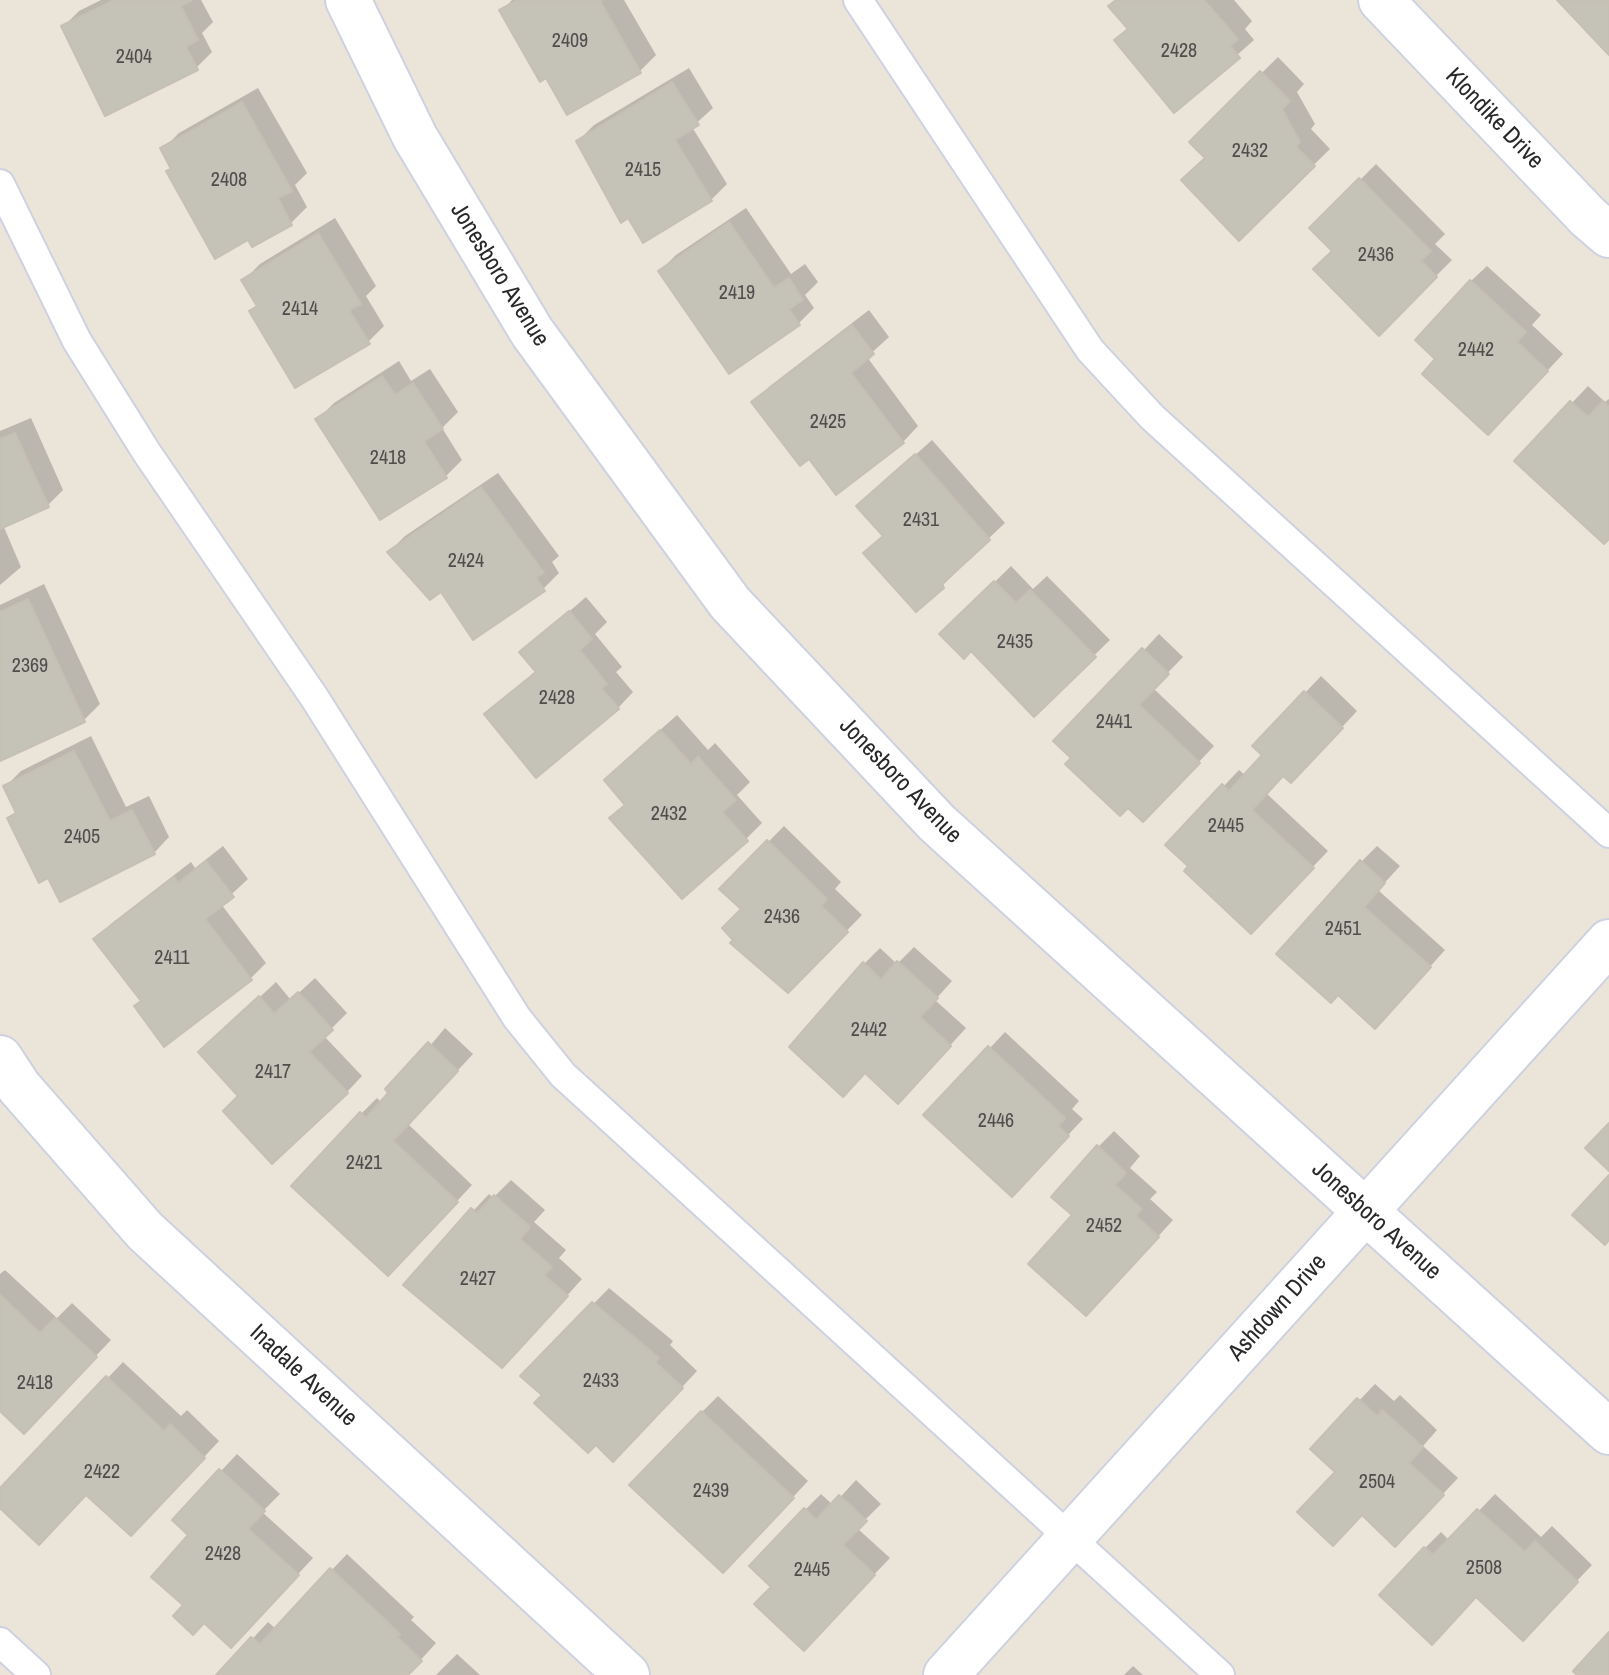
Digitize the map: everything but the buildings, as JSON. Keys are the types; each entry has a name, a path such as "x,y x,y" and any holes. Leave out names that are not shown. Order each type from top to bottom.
{"street":[{"name":"Jonesboro Avenue","path":"348,0 415,137 532,332 730,603 937,823 1609,1432"},
{"name":"Klondike Drive","path":"1381,0 1588,217 1609,235"},
{"name":"Ashdown Drive","path":"946,1675 1609,942"},
{"name":"Inadale Avenue","path":"0,1058 19,1087 145,1231 627,1675"}],"lane":[{"path":"858,0 1090,350 1120,385 1609,833"},
{"path":"0,184 77,341 147,453 314,697 517,1018 563,1075 1220,1675"},
{"path":"0,1642 36,1675"}]}
